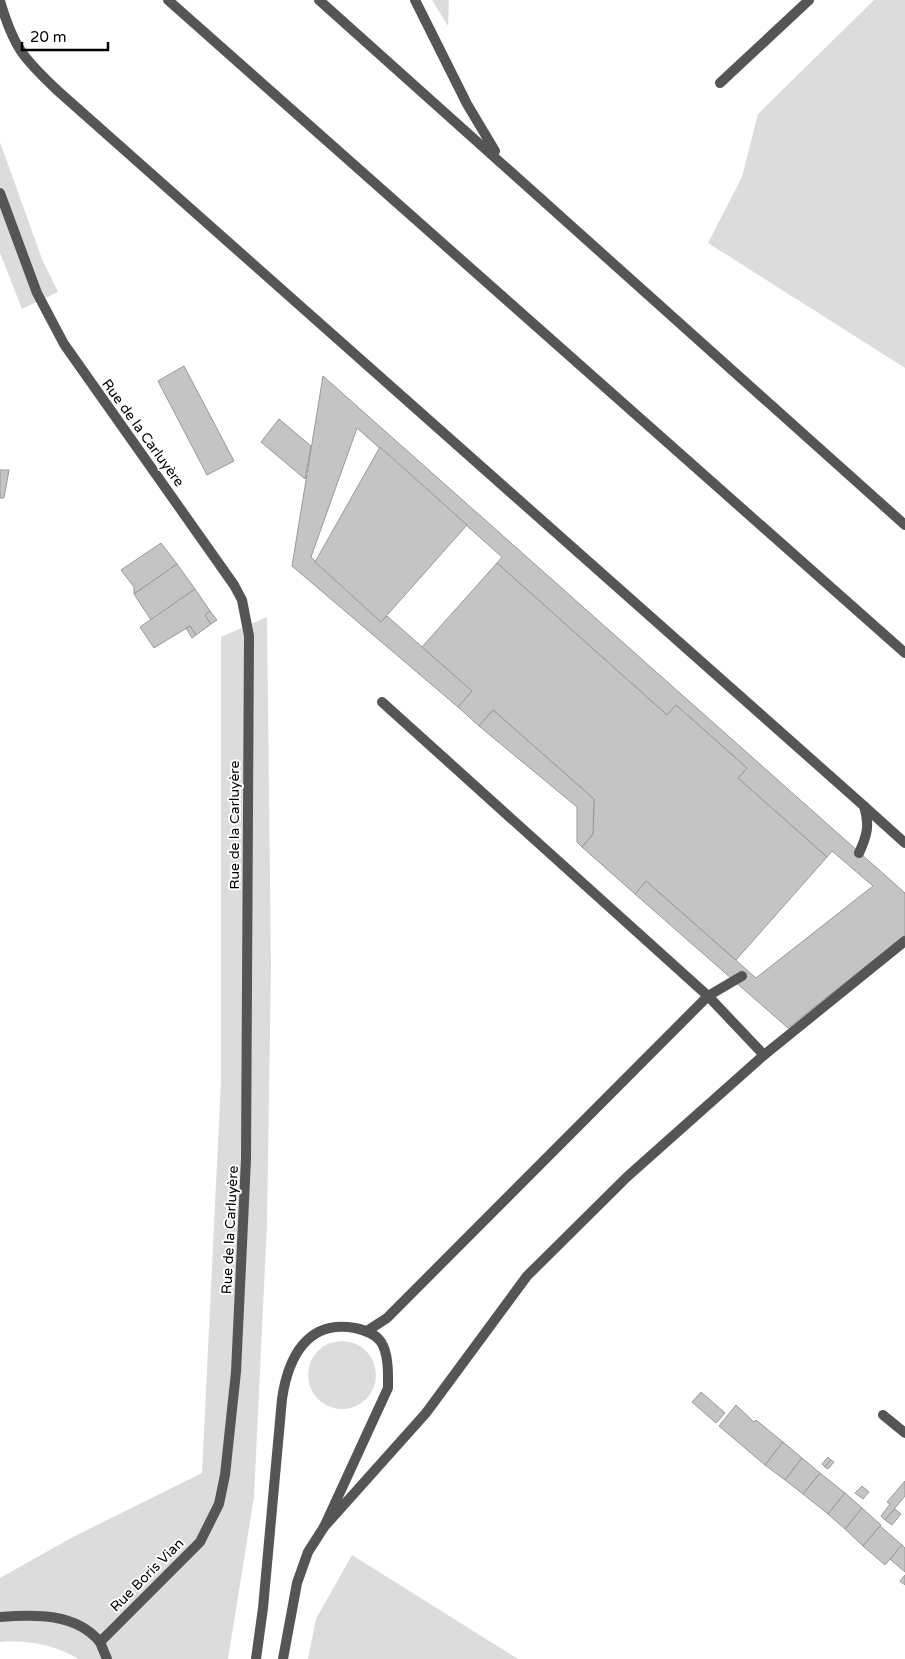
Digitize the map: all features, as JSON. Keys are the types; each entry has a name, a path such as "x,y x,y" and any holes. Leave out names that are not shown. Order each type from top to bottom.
{"street":[{"path":"168,0 905,653"},
{"path":"319,0 905,525"},
{"path":"415,0 484,135 507,168"},
{"path":"720,83 809,0"},
{"path":"0,1 10,34 25,59 58,91 905,843"},
{"name":"Rue de la Carluyère","path":"0,193 37,293 64,344 234,584 246,616 248,656 245,1208 236,1362 225,1475 219,1504 210,1524"},
{"path":"382,702 708,996 764,1055"},
{"path":"859,853 867,835 868,819 864,806"},
{"path":"324,1527 426,1412 527,1276 628,1176 764,1055 905,941"},
{"path":"367,1331 387,1318 708,996 742,976"},
{"path":"256,1659 263,1608 282,1398 290,1366 295,1353 304,1342 320,1332 339,1326 367,1331 382,1342 388,1366 388,1388 324,1527 308,1552 297,1583 283,1659"},
{"path":"883,1415 905,1433"},
{"name":"Rue Boris Vian","path":"100,1642 200,1542 210,1524"},
{"path":"0,1617 38,1616 74,1622 93,1633 100,1642 108,1659"},
{"path":"100,1642 101,1659"}],"shaded area":[{"path":"432,0 449,0 448,26"},
{"path":"874,0 905,0 905,368 708,243 742,177 758,114"},
{"path":"0,142 42,259 58,292 22,309 0,253"},
{"path":"267,617 271,967 267,1224 254,1497 228,1659 78,1659 60,1650 40,1644 0,1642 0,1578 71,1538 202,1473 221,1081 221,637"},
{"path":"342,1341 355,1343 366,1351 374,1362 376,1375 374,1388 366,1399 355,1407 342,1409 329,1407 318,1399 310,1388 308,1375 310,1362 318,1351 329,1343"},
{"path":"352,1555 518,1659 308,1659 316,1619"}],"building":[{"path":"184,366 234,461 207,475 158,381"},
{"path":"323,376 905,893 905,935 788,1028 635,894 646,881 756,978 873,886 832,851 827,857 738,778 747,768 676,705 667,715 497,563 502,557 357,428 311,557 381,622 387,616 472,691 458,707 292,566"},
{"path":"279,419 311,446 305,479 261,442"},
{"path":"380,447 467,525 381,622 315,562"},
{"path":"0,470 9,470 4,498 0,498"},
{"path":"161,543 177,564 134,594 134,587 121,570"},
{"path":"497,563 667,715 676,705 747,768 738,778 827,857 736,960 646,881 635,894 582,847 593,834 594,799 493,710 479,726 458,707 472,691 422,647"},
{"path":"177,564 195,589 151,620 134,594"},
{"path":"195,589 210,611 205,615 211,624 196,635 190,626 154,648 140,627"},
{"path":"210,611 217,620 211,624 205,615"},
{"path":"190,626 196,635 192,638 186,628"},
{"path":"493,710 594,799 593,834 582,847 577,842 577,807 479,726"},
{"path":"701,1392 725,1413 716,1423 692,1402"},
{"path":"736,1405 754,1422 756,1420 783,1442 765,1465 719,1426"},
{"path":"783,1442 802,1458 785,1480 765,1465"},
{"path":"828,1457 831,1460 825,1467 822,1464"},
{"path":"802,1458 820,1473 803,1494 785,1480"},
{"path":"831,1460 834,1462 828,1469 825,1467"},
{"path":"820,1473 845,1493 828,1514 803,1494"},
{"path":"905,1481 905,1496 885,1520 881,1516 890,1504 887,1502"},
{"path":"862,1486 869,1492 863,1499 855,1493"},
{"path":"845,1493 862,1508 845,1529 828,1514"},
{"path":"862,1508 881,1525 863,1546 845,1529"},
{"path":"895,1509 901,1514 892,1525 885,1520"},
{"path":"880,1526 902,1545 885,1565 863,1546"},
{"path":"902,1545 905,1548 905,1572 890,1559"},
{"path":"905,1575 905,1585 900,1581"}]}
